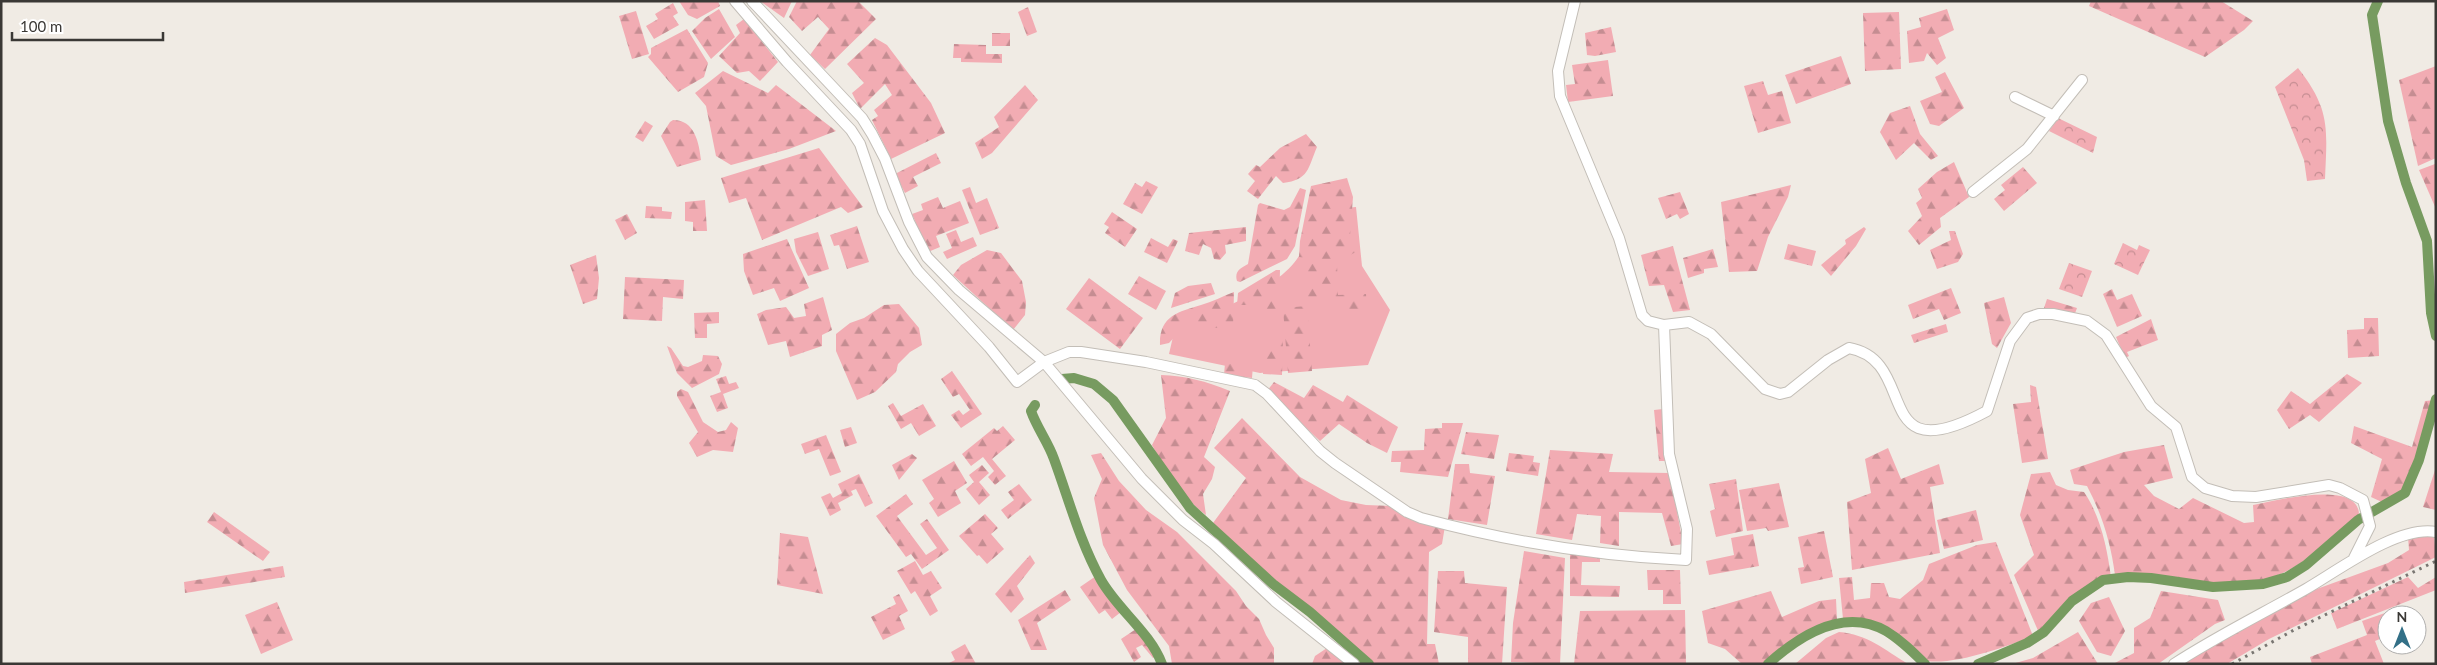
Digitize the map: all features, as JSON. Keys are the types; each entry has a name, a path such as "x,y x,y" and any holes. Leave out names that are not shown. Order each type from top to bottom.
{"street":[{"path":"735,1 787,62 857,125 860,144 891,227 918,271 989,347 1017,382 1044,362 1069,352 1081,352 1146,362 1255,385 1267,394 1320,451 1407,512 1422,518 1568,549 1656,560 1686,560 1687,529 1670,454 1664,325"},
{"path":"752,1 885,159 909,222 927,257 959,290 1044,362 1142,480 1183,520 1214,544 1276,602 1354,664"},
{"path":"1575,1 1558,71 1560,96 1619,238 1638,308 1648,321 1664,325 1689,322 1712,334 1765,389 1780,394 1788,392 1828,360 1848,348 1861,350 1880,365 1906,419 1919,428 1934,431 1948,429 1964,423 1987,411 2010,342 2027,318 2038,314 2053,314 2087,321 2106,335 2151,406 2176,428 2192,477 2205,488 2232,496 2256,497 2329,485 2340,488 2364,500 2370,526 2354,558"},
{"path":"1973,192 2027,148 2082,80"},
{"path":"2015,97 2054,116"},
{"path":"2174,664 2214,638 2329,576 2354,558 2420,530 2436,532"}],"green space":[{"path":"679,1 718,1 720,6 697,19 688,15"},
{"path":"760,1 792,1 784,18"},
{"path":"797,1 858,1 876,19 825,69 810,55 829,29 818,17 802,31 789,17"},
{"path":"2091,1 2221,1 2253,21 2244,30 2205,57 2089,6"},
{"path":"673,3 678,13 673,16 679,25 654,39 646,26 658,19 655,14"},
{"path":"1028,7 1037,32 1027,36 1018,12"},
{"path":"719,9 735,37 711,59 692,31 705,18"},
{"path":"1947,9 1954,30 1938,38 1946,58 1937,65 1927,53 1924,61 1909,63 1907,31 1921,27 1919,18"},
{"path":"636,11 649,54 632,59 619,16"},
{"path":"1899,12 1901,69 1865,71 1863,13"},
{"path":"744,19 778,62 760,81 749,71 737,73 719,56 740,33 736,25"},
{"path":"1611,27 1616,52 1595,56 1587,55 1585,33"},
{"path":"687,29 708,63 704,77 678,92 648,57 651,54 651,48"},
{"path":"992,33 1010,33 1010,46 992,46"},
{"path":"875,38 887,45 931,103 945,133 891,159 872,120 878,116 874,110 892,95 885,84 860,109 852,93 864,83 847,64"},
{"path":"954,44 986,45 986,54 1002,54 1002,63 961,62 961,58 953,58"},
{"path":"1841,56 1851,84 1796,104 1785,75"},
{"path":"1608,60 1613,96 1568,102 1566,85 1575,84 1572,65"},
{"path":"2436,66 2436,158 2418,166 2399,80"},
{"path":"2298,68 2316,96 2325,120 2325,179 2307,181 2304,160 2275,87"},
{"path":"723,71 768,93 776,85 836,131 789,149 731,165 716,156 706,106 695,93"},
{"path":"1945,72 1964,108 1939,126 1930,124 1920,101 1942,92 1935,77"},
{"path":"1763,81 1768,95 1782,91 1791,123 1758,133 1744,86"},
{"path":"1025,85 1038,100 992,153 982,159 975,143 999,127 994,117"},
{"path":"1910,106 1920,134 1938,156 1931,160 1914,143 1896,160 1880,132 1890,113"},
{"path":"2058,118 2097,137 2093,153 2049,131"},
{"path":"673,120 680,121 691,128 697,140 701,160 677,167 661,136"},
{"path":"645,121 653,126 643,142 635,137"},
{"path":"1306,134 1317,147 1303,176 1283,183 1276,176 1258,199 1247,191 1255,181 1248,174 1256,165 1260,167 1280,148"},
{"path":"819,148 863,207 848,213 841,207 762,240 746,198 729,203 721,178"},
{"path":"936,153 941,163 913,177 918,186 905,193 895,174"},
{"path":"1954,162 1969,197 1940,218 1941,227 1919,245 1908,231 1922,216 1916,203 1922,198 1918,189 1937,172"},
{"path":"2435,164 2436,166 2436,209 2419,170"},
{"path":"2023,167 2037,183 2004,211 1994,199 2005,190 2001,185"},
{"path":"1347,178 1353,197 1350,236 1360,249 1339,258 1299,257 1300,241 1311,186"},
{"path":"1146,181 1158,187 1142,214 1123,204 1135,183 1142,187"},
{"path":"1791,185 1788,197 1768,237 1757,271 1729,272 1721,202"},
{"path":"970,187 976,203 987,198 999,228 980,235 962,190"},
{"path":"1300,188 1306,190 1295,246 1287,259 1240,282 1237,281 1237,272 1248,264 1258,205 1260,203 1284,210 1290,207"},
{"path":"1680,192 1689,214 1680,219 1677,214 1666,219 1658,198"},
{"path":"938,197 943,208 960,201 969,223 936,236 940,247 928,252 912,214 923,210 921,204"},
{"path":"705,200 707,231 693,231 693,222 685,221 685,202"},
{"path":"646,206 662,207 662,211 672,212 671,219 645,218"},
{"path":"1356,207 1362,266 1390,310 1368,365 1260,373 1169,354 1175,328 1241,300 1274,281 1287,271 1299,255 1310,211"},
{"path":"1112,212 1137,229 1125,247 1105,233 1109,227 1104,224"},
{"path":"627,214 637,233 625,240 615,220"},
{"path":"857,226 869,262 847,269 839,245 834,246 830,235"},
{"path":"1246,227 1246,241 1225,245 1226,253 1220,260 1214,259 1211,248 1203,244 1199,255 1185,251 1189,233"},
{"path":"1864,227 1866,229 1856,246 1831,276 1821,265 1846,244 1845,240"},
{"path":"956,230 961,242 973,237 977,246 947,259 943,252 952,248 946,234"},
{"path":"1949,231 1955,231 1963,254 1958,262 1937,269 1930,250 1951,240"},
{"path":"818,232 829,269 808,276 796,252 794,239"},
{"path":"1151,238 1168,247 1173,239 1178,241 1167,263 1144,252"},
{"path":"787,239 809,288 780,301 774,288 753,295 744,271 743,254"},
{"path":"2123,243 2137,250 2139,245 2150,250 2138,275 2114,264"},
{"path":"1788,244 1816,251 1812,266 1784,259"},
{"path":"1673,246 1690,310 1673,312 1664,285 1649,286 1641,255"},
{"path":"1713,249 1718,267 1704,269 1704,273 1688,278 1683,258"},
{"path":"987,250 1001,253 1022,281 1026,302 1025,315 1013,330 953,275 961,265"},
{"path":"596,255 599,278 597,299 583,304 570,265"},
{"path":"1337,262 1338,295 1366,294 1367,309 1337,310 1336,300 1307,301 1306,264"},
{"path":"2069,263 2092,271 2082,297 2059,289"},
{"path":"1276,270 1280,270 1279,311 1262,312 1262,305 1237,305 1238,293"},
{"path":"1139,276 1166,291 1156,310 1128,294"},
{"path":"625,277 684,280 683,299 663,297 662,321 623,319"},
{"path":"1089,278 1143,318 1120,349 1066,309"},
{"path":"1211,283 1215,294 1171,308 1175,293 1188,286"},
{"path":"1951,288 1961,313 1944,320 1939,309 1913,319 1908,305"},
{"path":"2112,289 2117,300 2132,294 2142,316 2117,327 2103,294"},
{"path":"1234,292 1233,329 1205,327 1204,322 1187,324 1169,343 1160,345 1166,321 1185,310"},
{"path":"823,297 832,330 822,335 822,346 790,357 786,341 768,345 757,314 766,310 786,307 794,318 806,316 804,304"},
{"path":"2004,297 2011,323 1997,348 1992,344 1984,303"},
{"path":"2047,299 2077,308 2074,316 2044,308"},
{"path":"899,304 919,328 922,345 910,352 898,364 896,372 875,392 857,400 836,351 836,334 850,323 864,318 884,305"},
{"path":"1307,306 1312,371 1288,373 1283,308"},
{"path":"719,312 719,323 707,324 707,338 695,338 694,313"},
{"path":"2364,318 2378,318 2379,356 2348,358 2347,330 2364,329"},
{"path":"2151,319 2158,340 2127,352 2129,356 2125,358 2116,337"},
{"path":"1946,324 1948,332 1914,343 1911,335"},
{"path":"1264,337 1283,337 1282,375 1263,374"},
{"path":"667,346 671,348 683,366 688,367 702,361 703,355 718,356 722,364 719,374 692,388 677,373"},
{"path":"1225,363 1253,365 1252,378 1224,375"},
{"path":"952,371 982,414 961,428 951,415 959,410 963,415 970,410 959,394 953,397 941,379"},
{"path":"2347,374 2362,383 2319,422 2310,415 2289,429 2277,410 2291,391 2310,404"},
{"path":"1161,375 1196,380 1230,391 1204,457 1215,467 1212,479 1203,494 1206,515 1189,501 1182,492 1152,445 1166,418"},
{"path":"726,376 729,384 736,382 739,388 723,394 728,408 717,412 710,396 721,392 716,379"},
{"path":"1274,382 1304,398 1313,385 1343,402 1347,395 1398,427 1387,453 1367,443 1339,424 1320,441 1267,391"},
{"path":"2030,385 2036,387 2048,459 2022,463 2013,404 2031,402"},
{"path":"681,389 688,392 703,422 718,432 726,430 731,422 738,428 733,452 713,450 697,457 689,443 698,432 677,396 677,392"},
{"path":"2436,400 2417,460 2403,492 2384,503 2371,497 2382,459 2351,443 2354,426 2412,447 2425,401"},
{"path":"893,403 901,416 923,404 936,426 919,436 911,423 901,429 888,406"},
{"path":"1663,409 1669,461 1659,461 1654,410"},
{"path":"1242,418 1300,477 1341,500 1366,505 1392,506 1445,526 1442,544 1429,552 1427,644 1435,644 1439,664 1374,664 1312,610 1275,582 1213,523 1246,478 1214,448"},
{"path":"1442,423 1463,423 1448,477 1400,472 1401,462 1391,462 1392,451 1424,450 1425,429 1442,428"},
{"path":"1003,426 1015,440 992,459 1006,476 995,485 988,477 994,471 983,457 971,466 962,454 994,428 997,431"},
{"path":"851,427 857,443 845,447 840,430"},
{"path":"1466,432 1499,435 1494,459 1461,454"},
{"path":"826,435 841,472 830,476 819,449 805,454 801,444"},
{"path":"2164,445 2173,478 2144,485 2154,496 2179,509 2193,498 2244,523 2254,522 2253,505 2296,497 2332,495 2346,498 2356,504 2359,516 2302,562 2266,579 2245,583 2221,583 2144,575 2115,575 2111,552 2097,507 2087,486 2074,484 2070,470 2124,452"},
{"path":"1888,448 1901,479 1939,464 1944,484 1930,487 1940,553 1852,570 1847,502 1871,493 1865,459"},
{"path":"1550,450 1613,454 1609,472 1670,473 1683,544 1671,546 1662,513 1619,512 1619,546 1600,543 1601,516 1577,514 1572,540 1536,534"},
{"path":"1101,453 1119,481 1146,510 1177,532 1236,591 1246,606 1259,619 1274,648 1274,664 1172,664 1169,646 1127,590 1103,545 1094,498 1102,479 1091,455"},
{"path":"1509,453 1534,456 1533,462 1540,463 1538,476 1506,471"},
{"path":"912,454 917,458 899,480 892,465"},
{"path":"954,461 967,483 955,491 961,503 938,517 929,503 934,499 922,480"},
{"path":"1455,464 1469,464 1470,473 1495,476 1487,525 1448,519"},
{"path":"982,465 989,473 979,482 990,495 979,505 966,489 974,482 969,475"},
{"path":"2436,467 2436,510 2423,507"},
{"path":"2050,472 2056,485 2068,490 2084,492 2090,502 2099,522 2111,577 2088,585 2048,627 2039,633 2014,575 2034,555 2020,515 2031,474"},
{"path":"859,474 873,503 865,507 856,489 851,491 853,495 838,503 841,510 830,516 821,497 830,493 833,498 842,493 838,484"},
{"path":"1736,479 1743,531 1716,537 1710,511 1715,509 1709,484"},
{"path":"1779,483 1789,527 1768,531 1766,528 1747,531 1739,490"},
{"path":"1019,484 1032,500 1008,519 1001,510 1014,500 1008,492"},
{"path":"906,494 913,504 897,516 926,555 937,548 920,524 927,519 949,550 922,569 911,554 906,557 876,516"},
{"path":"1976,510 1983,540 1944,549 1937,520"},
{"path":"214,512 270,552 263,561 207,522"},
{"path":"985,514 998,528 991,534 1004,549 987,564 959,536"},
{"path":"1824,531 1833,577 1801,584 1798,568 1804,567 1798,537"},
{"path":"780,533 808,537 823,594 777,585"},
{"path":"1753,534 1759,566 1709,575 1706,561 1734,555 1731,538"},
{"path":"2434,535 2436,557 2269,639 2227,664 2180,664 2284,601 2388,563 2409,550 2408,537"},
{"path":"1996,542 2033,636 1966,658 1938,662 1927,661 1899,637 1884,629 1861,621 1843,619 1839,578 1852,577 1854,600 1870,598 1871,583 1884,583 1889,597 1900,599 1923,580 1929,564 1977,545"},
{"path":"1524,551 1565,558 1560,664 1511,662 1513,623"},
{"path":"1570,553 1600,553 1600,562 1582,562 1581,585 1620,586 1619,597 1570,596"},
{"path":"1030,555 1035,563 1017,586 1024,599 1011,613 995,594"},
{"path":"915,561 923,575 931,571 942,588 930,596 938,611 930,616 915,591 911,594 897,571"},
{"path":"283,566 285,577 185,593 184,582"},
{"path":"1647,570 1680,570 1681,604 1663,604 1663,590 1648,590"},
{"path":"1438,571 1464,571 1465,583 1507,587 1502,664 1468,664 1468,637 1434,632"},
{"path":"1096,576 1121,612 1112,619 1105,610 1099,614 1080,587"},
{"path":"2408,577 2418,588 2436,577 2436,590 2398,605 2377,605 2377,613 2337,629 2331,613"},
{"path":"1065,590 1071,600 1037,623 1047,650 1031,650 1018,620"},
{"path":"1771,591 1782,617 1819,601 1836,599 1837,620 1821,625 1795,639 1764,664 1742,664 1725,649 1708,643 1702,611"},
{"path":"2161,591 2218,600 2225,620 2215,624 2158,664 2113,664 2134,653 2134,628 2150,618"},
{"path":"899,594 908,611 899,616 905,629 883,640 871,617 896,604 893,597"},
{"path":"2109,597 2125,631 2111,656 2097,652 2079,621 2091,603"},
{"path":"277,602 293,640 261,654 245,615"},
{"path":"1685,610 1686,664 1574,664 1580,611"},
{"path":"2377,616 2377,640 2375,641 2377,655 2380,655 2384,664 2312,664 2310,657 2367,635 2362,621"},
{"path":"1136,629 1157,656 1153,658 1142,645 1136,648 1141,657 1134,662 1121,639"},
{"path":"1839,632 1867,639 1908,664 1795,664 1826,638"},
{"path":"2078,632 2098,664 2012,664 2033,658"},
{"path":"965,644 976,664 947,664 955,660 951,652"},
{"path":"1327,648 1348,664 1312,664 1315,656"}],"waterway":[{"path":"2378,1 2372,15 2388,121 2406,183 2427,241 2431,313 2436,336"},
{"path":"1062,379 1074,378 1094,384 1113,400 1190,508 1273,584 1310,612 1369,664"},
{"path":"1978,664 2027,643 2044,632 2072,601 2103,580 2128,577 2151,578 2213,587 2263,584 2287,577 2306,565 2358,520 2405,493 2419,460 2436,399"},
{"path":"1035,405 1031,411 1052,453 1081,536 1094,566 1108,591 1142,631 1157,652 1162,664"},
{"path":"1768,664 1808,634 1839,623 1854,622 1870,624 1886,631 1902,642 1925,664"}],"railway":[{"path":"2232,664 2294,630 2436,561"}]}
